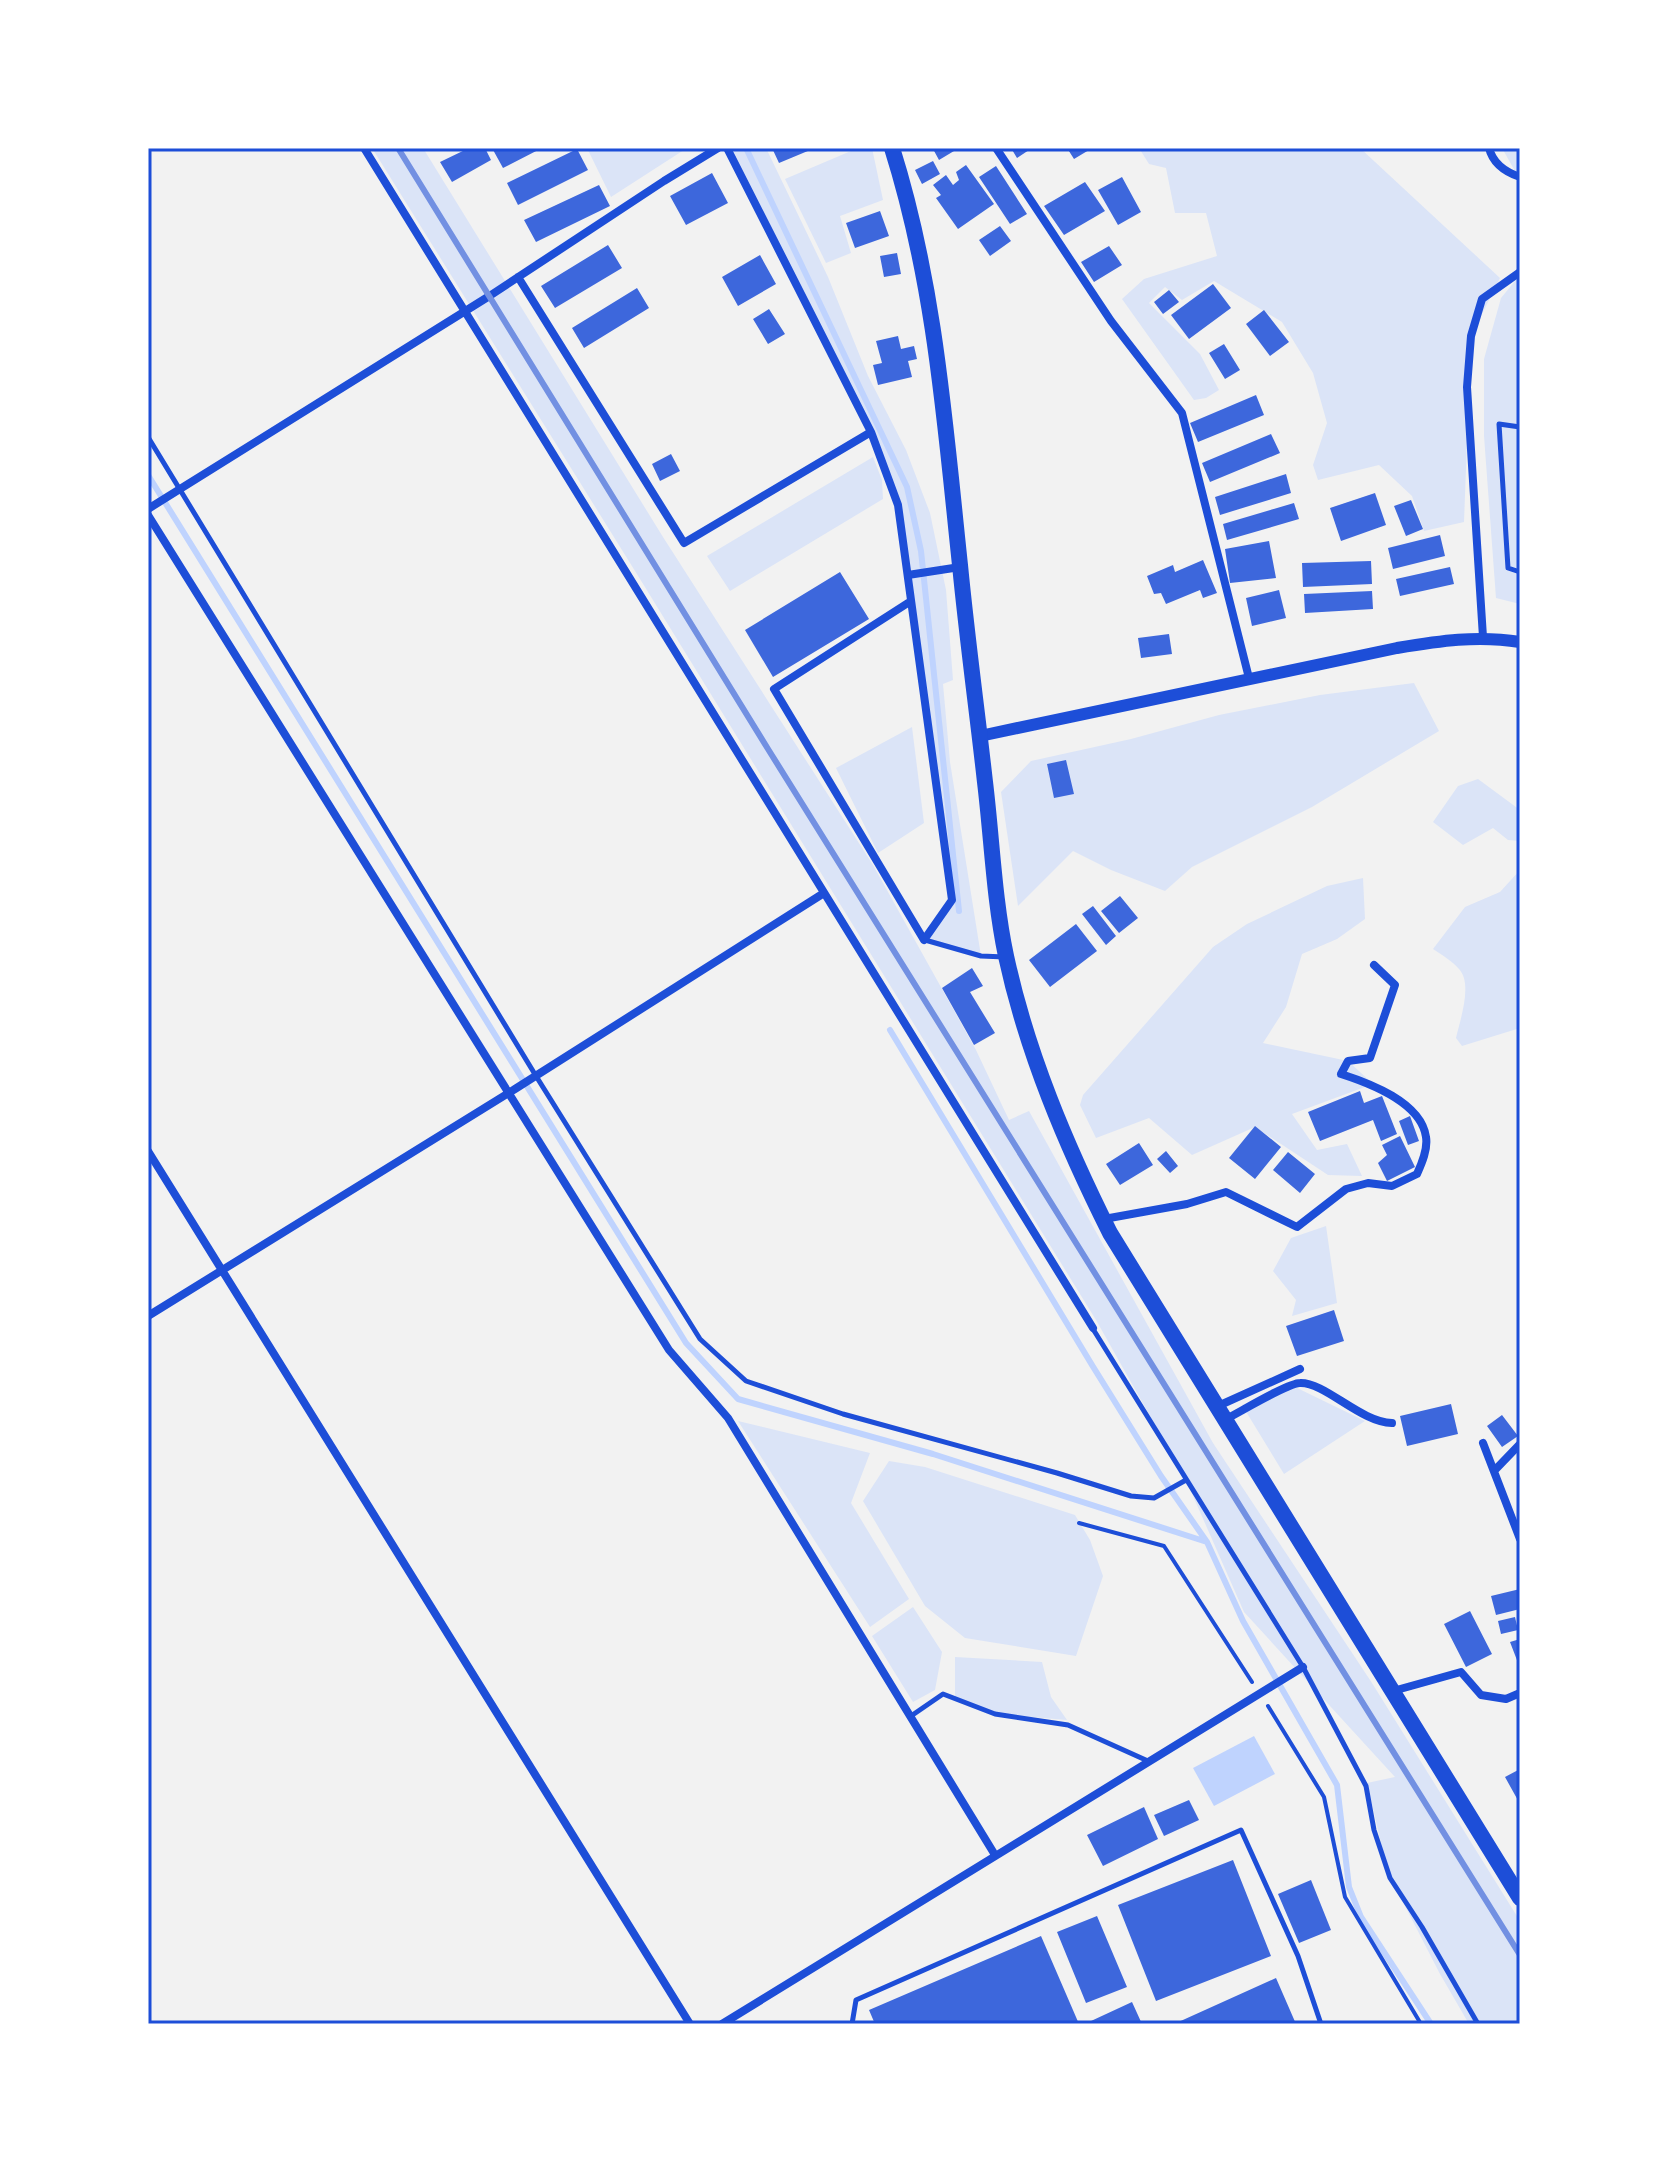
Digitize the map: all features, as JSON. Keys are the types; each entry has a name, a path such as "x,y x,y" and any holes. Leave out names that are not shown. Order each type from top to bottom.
{"main road":[{"path":"892,148 907,196 928,290 946,411 952,568 980,736 1006,957 1024,1027 1079,1171 1103,1220 1520,1898"}],"street":[{"path":"364,148 1093,1328"},
{"path":"718,148 149,510 512,1091 669,1350 728,1418 995,1855"},
{"path":"727,148 871,432 898,505 910,575 952,900 924,940 774,689 911,601"},
{"path":"996,148 1111,321 1182,413 1249,678"},
{"path":"1489,148 1492,158 1507,173 1520,177"},
{"path":"1483,637 1467,387 1471,336 1482,299 1520,272"},
{"path":"518,277 684,543 871,432"},
{"path":"910,575 952,568"},
{"path":"980,736 1397,648 1483,637 1520,642"},
{"path":"148,1316 824,893"},
{"path":"1103,1220 1187,1204 1226,1192 1297,1227 1346,1189 1368,1183 1392,1186 1417,1174 1424,1158 1426,1136 1410,1111 1373,1084 1341,1074 1348,1061 1370,1058 1395,985 1374,965"},
{"path":"148,1151 690,2024"},
{"path":"1222,1413 1300,1369"},
{"path":"1222,1413 1298,1382 1312,1385 1378,1423 1392,1423"},
{"path":"1483,1443 1520,1539"},
{"path":"1494,1471 1520,1444"},
{"path":"722,2024 1303,1667"},
{"path":"1393,1691 1461,1672 1481,1695 1506,1699 1520,1693"}],"lane":[{"path":"1520,427 1499,424 1508,568 1520,572"},
{"path":"148,437 700,1339 746,1381 843,1414 1131,1496 1154,1498 1186,1480"},
{"path":"924,940 981,956 1006,957"},
{"path":"1093,1328 1303,1667 1366,1786 1374,1830 1390,1878 1478,2024"},
{"path":"911,1716 943,1694 995,1714 1068,1725 1149,1761"},
{"path":"852,2024 856,2000 1241,1830 1298,1956 1321,2024"}],"path":[{"path":"1079,1523 1164,1546 1263,1692 1324,1797 1345,1897 1421,2024"}],"shaded area":[{"path":"372,148 423,148 663,537 873,865 976,1050 1009,1120 1029,1111 1213,1443 1372,1683 1520,1921 1520,2024 1469,2024 1388,1873 1367,1783 1395,1777 1244,1612 1186,1480 1096,1320"},
{"path":"587,148 687,148 611,197"},
{"path":"732,148 766,148 828,277 868,376 906,450 930,513 946,590 953,680 943,684 950,762 981,956 923,938 952,899 903,519 873,438"},
{"path":"858,148 872,148 883,200 840,216 851,253 826,263 785,179"},
{"path":"1139,148 1360,148 1500,278 1471,336 1464,522 1424,531 1412,496 1379,465 1318,480 1313,465 1327,423 1313,373 1282,322 1214,281 1182,300 1165,287 1149,303 1200,354 1219,390 1206,398 1194,400 1122,299 1144,279 1217,256 1206,213 1175,213 1166,168 1149,164"},
{"path":"1502,148 1520,148 1520,174 1516,173"},
{"path":"1520,275 1520,604 1496,598 1484,436 1484,359 1501,298"},
{"path":"873,457 882,480 883,499 730,591 707,556"},
{"path":"1414,683 1439,731 1312,807 1192,867 1165,891 1073,851 1018,906 1001,792 1031,761 1219,715 1320,695"},
{"path":"912,727 924,823 878,853 836,768"},
{"path":"1478,779 1520,810 1520,841 1508,840 1493,828 1463,845 1433,822 1458,786"},
{"path":"1520,870 1520,1028 1462,1046 1456,1038 1464,1002 1463,976 1453,963 1433,949 1465,907 1500,892"},
{"path":"1363,878 1365,919 1337,939 1302,954 1286,1007 1263,1043 1348,1061 1373,1084 1292,1114 1317,1150 1347,1144 1362,1176 1328,1175 1255,1127 1192,1155 1149,1118 1096,1138 1080,1105 1083,1095 1213,947 1247,924 1327,886"},
{"path":"1326,1226 1337,1303 1292,1316 1296,1300 1273,1271 1291,1238"},
{"path":"1293,1386 1365,1421 1284,1474 1242,1405"},
{"path":"738,1421 870,1453 851,1503 909,1599 870,1627"},
{"path":"889,1461 925,1467 1075,1515 1090,1540 1103,1576 1076,1656 965,1638 925,1606 863,1501"},
{"path":"913,1607 942,1652 935,1690 913,1702 872,1636"},
{"path":"955,1657 1042,1662 1051,1697 1067,1720 995,1714 955,1698"}],"water":[{"path":"1254,1736 1275,1774 1214,1806 1193,1768"}],"building":[{"path":"469,148 485,148 491,160 452,182 440,162"},
{"path":"492,148 542,148 503,168"},
{"path":"772,148 815,148 779,163"},
{"path":"959,148 939,160 933,149"},
{"path":"1011,148 1032,148 1017,158"},
{"path":"1067,148 1087,148 1089,150 1074,159"},
{"path":"577,149 588,170 518,205 507,183"},
{"path":"933,161 940,174 922,184 915,170"},
{"path":"966,165 994,204 958,229 936,198 941,195 933,185 946,175 953,185 959,180 956,172"},
{"path":"996,166 1027,214 1010,224 979,177"},
{"path":"712,173 728,203 686,225 670,196"},
{"path":"1122,177 1141,212 1118,225 1098,190"},
{"path":"1085,182 1105,211 1064,235 1044,206"},
{"path":"599,185 610,206 536,242 524,220"},
{"path":"880,211 889,236 855,248 846,223"},
{"path":"1000,226 1011,241 990,256 979,240"},
{"path":"608,245 622,268 555,308 541,286"},
{"path":"1109,246 1122,265 1094,282 1081,262"},
{"path":"897,253 901,274 884,277 880,256"},
{"path":"760,255 776,284 738,306 722,277"},
{"path":"1213,284 1231,308 1189,339 1171,315"},
{"path":"637,288 649,308 584,348 572,328"},
{"path":"1169,290 1179,302 1163,314 1154,302"},
{"path":"769,309 785,334 768,344 753,319"},
{"path":"1264,310 1289,342 1270,356 1246,324"},
{"path":"898,336 901,349 914,346 917,359 908,361 912,377 878,385 873,365 882,363 876,341"},
{"path":"1224,344 1240,370 1225,379 1209,353"},
{"path":"1256,395 1264,415 1198,442 1190,423"},
{"path":"1271,434 1280,453 1210,482 1202,463"},
{"path":"671,454 680,471 660,481 652,464"},
{"path":"1286,474 1291,493 1220,515 1215,497"},
{"path":"1375,493 1386,525 1341,541 1330,508"},
{"path":"1411,500 1423,529 1406,536 1394,506"},
{"path":"1294,503 1299,519 1227,540 1223,524"},
{"path":"1440,535 1445,556 1393,569 1388,548"},
{"path":"1269,541 1276,578 1230,583 1225,549"},
{"path":"1203,560 1217,593 1203,598 1200,590 1166,604 1161,593 1154,594 1147,576 1173,565 1175,572"},
{"path":"1371,561 1372,584 1303,587 1302,563"},
{"path":"1450,567 1454,584 1400,596 1396,579"},
{"path":"840,572 869,619 773,677 745,630"},
{"path":"1279,590 1286,618 1252,626 1246,598"},
{"path":"1372,591 1373,609 1305,613 1304,594"},
{"path":"1169,634 1172,654 1141,658 1138,638"},
{"path":"1066,760 1074,794 1054,798 1047,764"},
{"path":"1120,896 1138,918 1119,933 1101,911"},
{"path":"1093,906 1116,936 1106,945 1082,914"},
{"path":"1076,924 1097,951 1050,987 1029,960"},
{"path":"972,968 983,986 970,992 995,1033 974,1045 942,988"},
{"path":"1360,1091 1364,1103 1382,1096 1397,1134 1381,1141 1373,1120 1320,1141 1308,1112"},
{"path":"1410,1116 1419,1141 1408,1145 1399,1121"},
{"path":"1255,1126 1281,1147 1255,1179 1229,1158"},
{"path":"1400,1136 1415,1167 1387,1181 1378,1163 1387,1155 1382,1145"},
{"path":"1139,1143 1153,1165 1120,1185 1106,1164"},
{"path":"1166,1151 1178,1166 1170,1173 1157,1159"},
{"path":"1288,1152 1315,1174 1300,1193 1273,1170"},
{"path":"1334,1310 1344,1341 1297,1356 1286,1326"},
{"path":"1451,1404 1458,1434 1407,1446 1400,1416"},
{"path":"1502,1415 1518,1436 1502,1447 1487,1426"},
{"path":"1520,1589 1520,1609 1496,1615 1491,1596"},
{"path":"1470,1611 1492,1654 1466,1667 1444,1624"},
{"path":"1515,1617 1518,1630 1501,1634 1498,1621"},
{"path":"1520,1639 1520,1668 1510,1642"},
{"path":"1520,1769 1520,1804 1505,1777"},
{"path":"1189,1800 1199,1820 1164,1836 1154,1815"},
{"path":"1144,1807 1158,1839 1103,1866 1087,1835"},
{"path":"1233,1860 1271,1956 1156,2001 1118,1905"},
{"path":"1311,1880 1331,1930 1299,1943 1278,1894"},
{"path":"1097,1916 1127,1987 1086,2003 1057,1932"},
{"path":"1041,1936 1079,2024 875,2024 869,2010"},
{"path":"1276,1978 1296,2024 1174,2024"},
{"path":"1132,2002 1142,2024 1092,2024 1091,2021"}],"waterway":[{"path":"746,148 907,487 921,551 959,911"},
{"path":"148,475 686,1343 738,1399 933,1454 1207,1542"},
{"path":"890,1030 1092,1365 1161,1476 1207,1542 1243,1621 1337,1785 1349,1887 1361,1917 1431,2024"}],"railway":[{"path":"398,148 768,749 1520,1955"}]}
